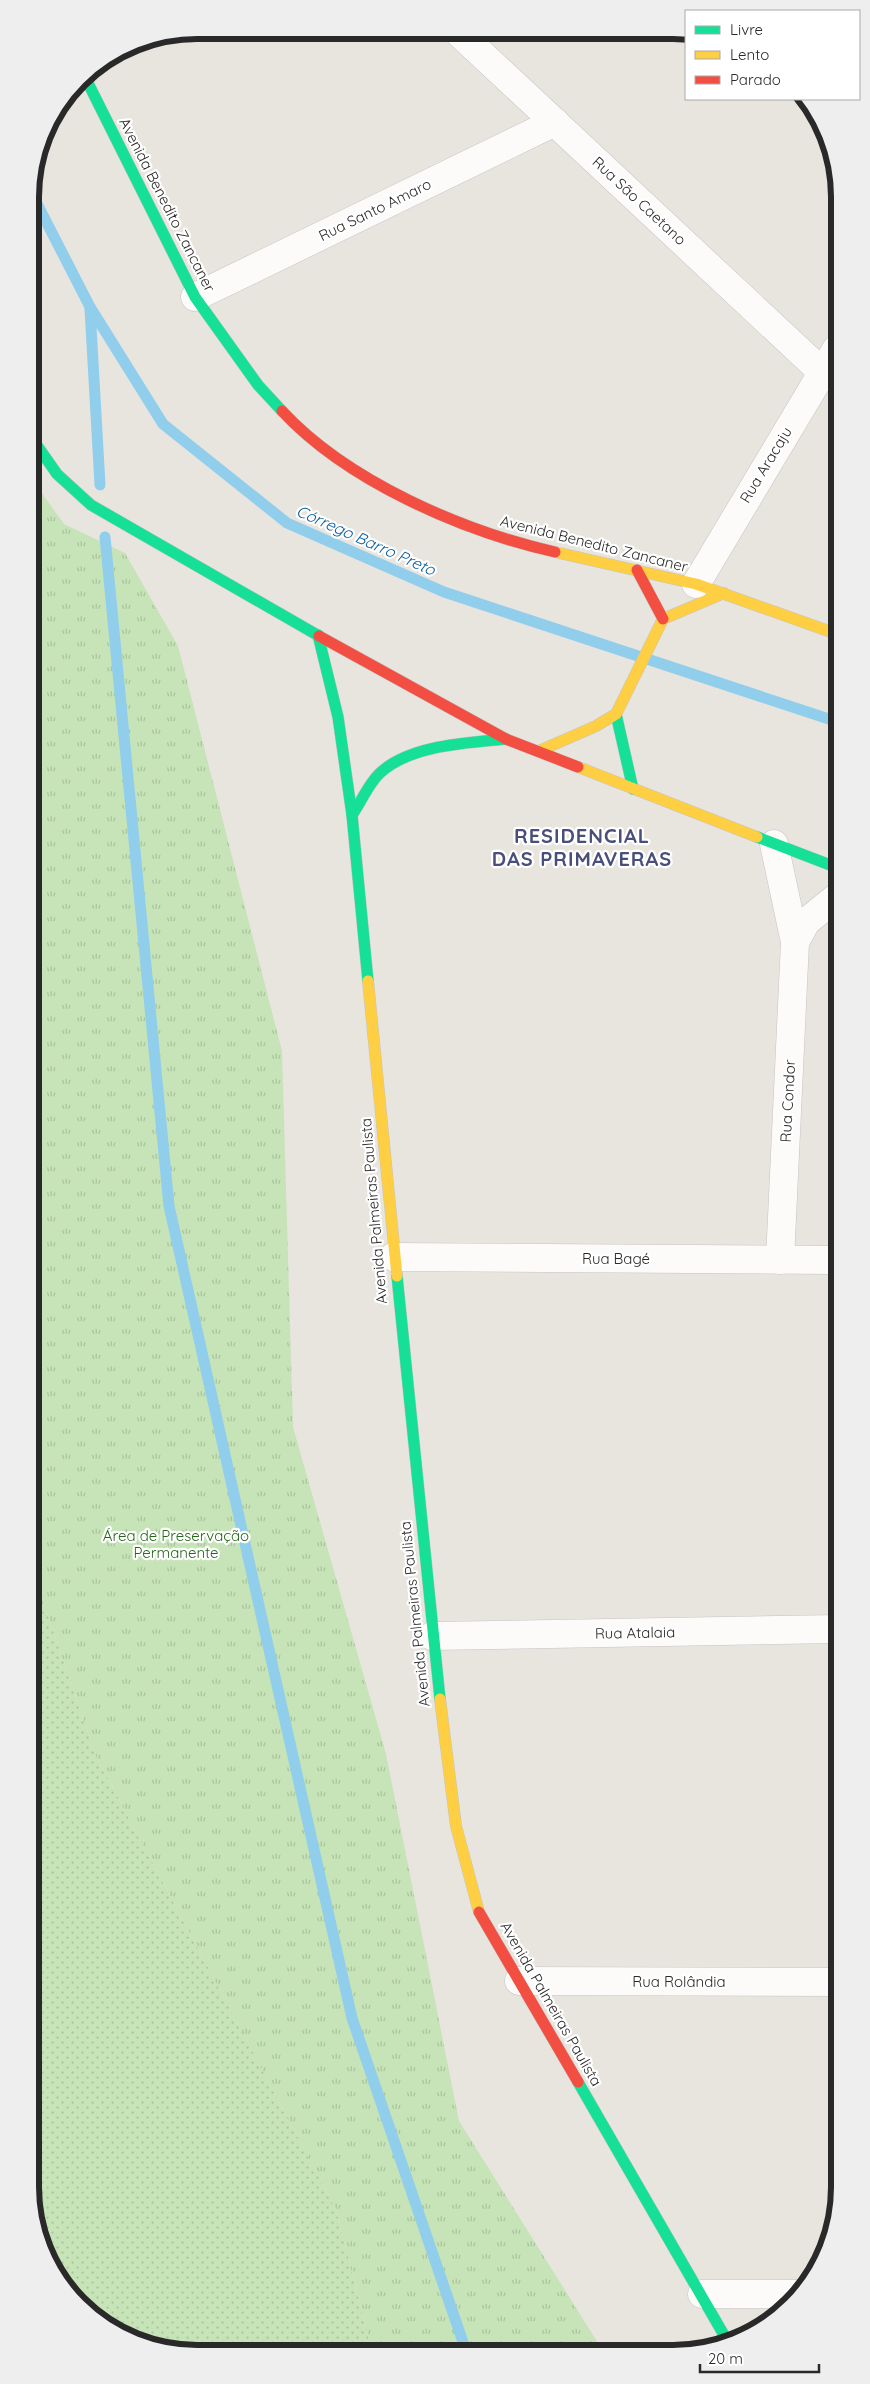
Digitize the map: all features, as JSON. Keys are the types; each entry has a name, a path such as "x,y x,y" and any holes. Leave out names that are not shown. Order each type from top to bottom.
{"main road":[{"name":"Avenida Benedito Zancaner","path":"88,83 196,297 258,385 297,426 344,462 413,503 511,542 696,584 831,632"},
{"path":"39,452 62,481 91,505 318,635 506,739 831,865"},
{"path":"637,570 664,619"},
{"path":"539,751 596,726 618,711 664,619 724,594"},
{"name":"Avenida Palmeiras Paulista","path":"318,635 338,717 352,815 393,1257 432,1636 456,1826 479,1911 725,2337"},
{"path":"618,711 622,748 634,789"},
{"path":"352,815 380,773 410,755 440,746 506,739"}],"street":[{"name":"Rua São Caetano","path":"466,39 821,371"},
{"name":"Rua Santo Amaro","path":"196,297 555,122"},
{"name":"Rua Aracaju","path":"696,584 831,357"},
{"name":"Rua Condor","path":"774,844 795,942 780,1260"},
{"name":"Rua Condor","path":"795,942 806,922 831,902"},
{"name":"Rua Bagé","path":"393,1257 831,1260"},
{"name":"Rua Atalaia","path":"432,1636 831,1629"},
{"name":"Rua Rolândia","path":"519,1981 831,1982"},
{"path":"702,2294 789,2294"}],"green space":[{"name":"Área de Preservação Permanente","path":"39,489 64,524 125,553 178,646 282,1051 293,1427 386,1754 459,2121 599,2345 370,2345 336,2209 96,1756 39,1589"},
{"path":"39,1589 96,1756 336,2209 370,2345 187,2345 146,2337 118,2324 85,2299 55,2257 47,2238 39,2197"}],"waterway":[{"name":"Córrego Barro Preto","path":"39,208 90,307 163,424 287,523 444,592 831,720"},
{"path":"90,309 100,485"},
{"path":"105,537 169,1206 352,2018 464,2345"}],"traffic: fast":[{"path":"88,83 195,297 258,385 282,411"},
{"path":"39,448 57,474 91,505 319,636"},
{"path":"318,635 338,717 352,815 368,981"},
{"path":"616,714 633,789"},
{"path":"352,815 376,777 392,764 407,756 457,744 506,739"},
{"path":"757,837 831,865"},
{"path":"397,1276 440,1699"},
{"path":"578,2082 725,2337"}],"traffic: slow":[{"path":"555,552 696,584 831,632"},
{"path":"539,751 596,726 616,714 663,619 724,593"},
{"path":"578,767 757,837"},
{"path":"368,981 397,1276"},
{"path":"440,1699 456,1826 479,1912"}],"traffic: jam":[{"path":"282,411 339,460 372,481 408,500 482,531 555,552"},
{"path":"637,570 663,619"},
{"path":"319,636 506,739 578,767"},
{"path":"479,1912 578,2082"}],"district":[{"name":"RESIDENCIAL DAS PRIMAVERAS","path":"582,848"}]}
